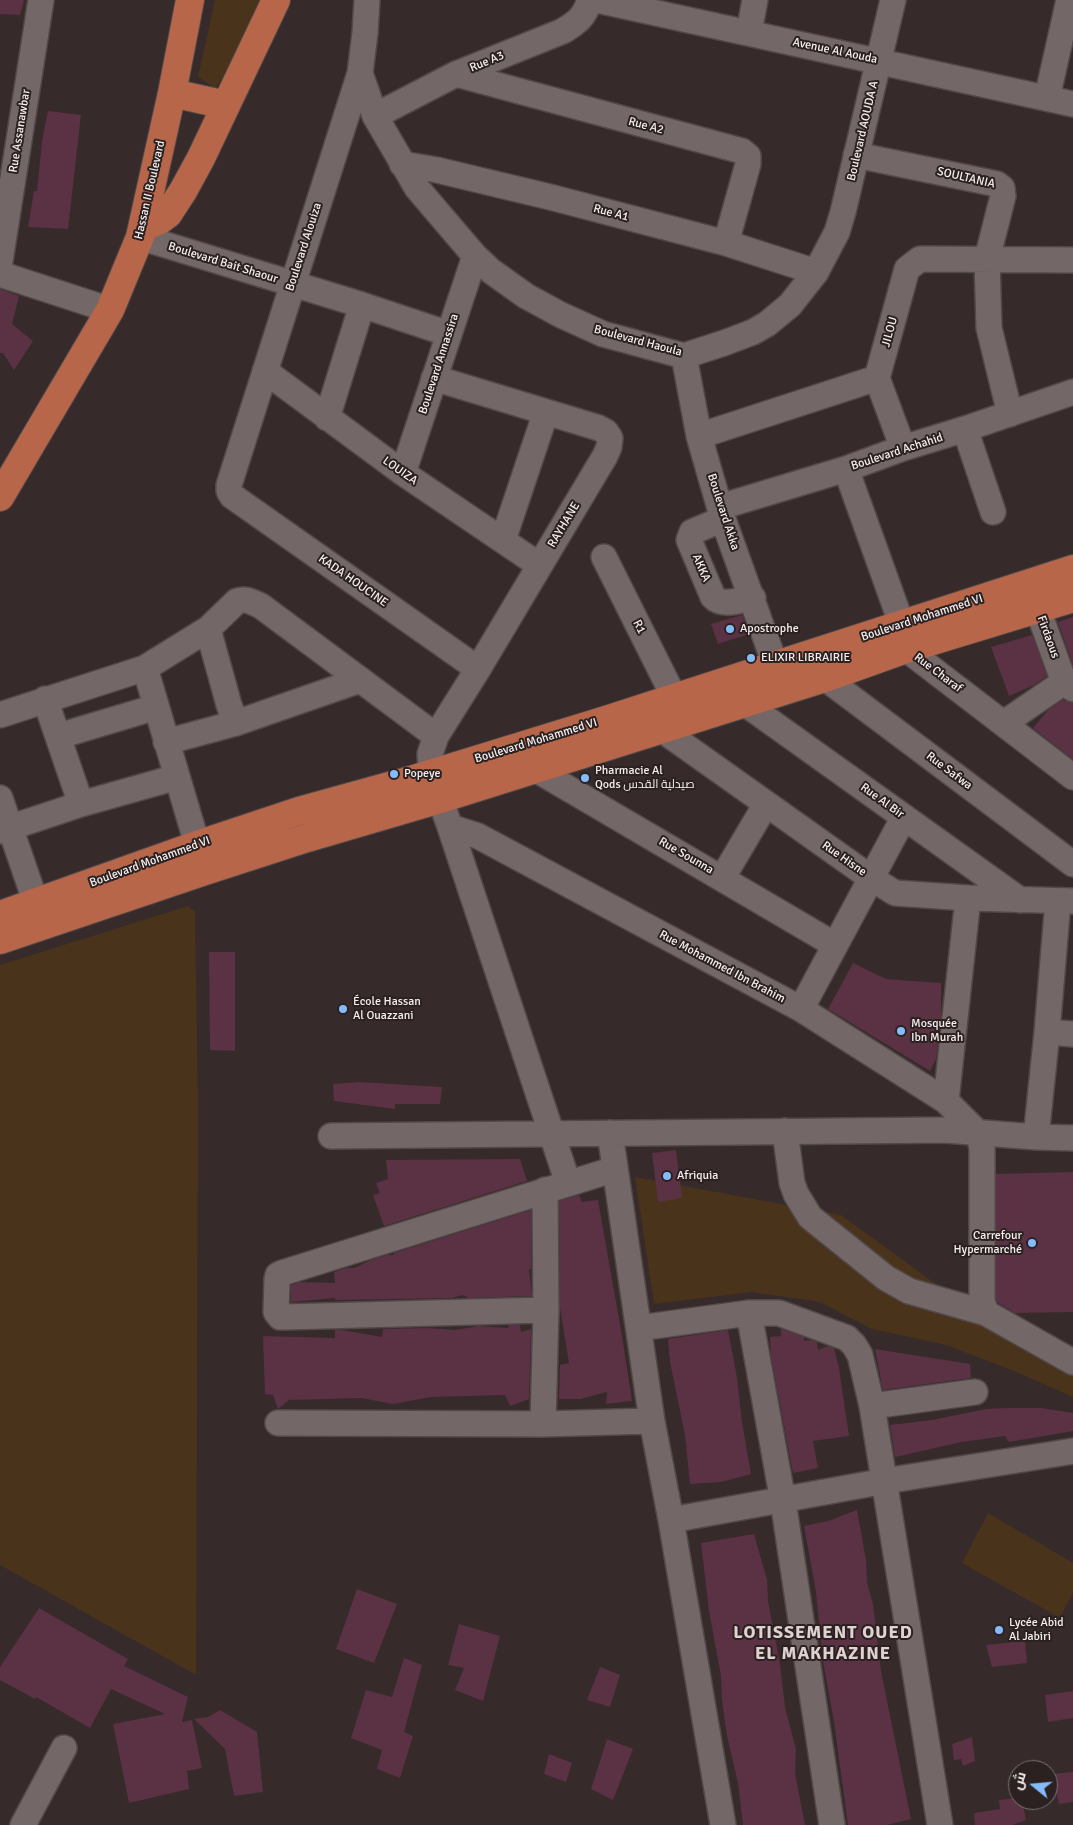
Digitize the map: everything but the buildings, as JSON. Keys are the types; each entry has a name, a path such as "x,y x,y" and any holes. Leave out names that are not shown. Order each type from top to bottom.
{"main road":[{"name":"Hassan II Boulevard","path":"0,497 110,310 141,232 172,93 190,0"},
{"path":"141,232 160,220 174,207 201,158 276,0"},
{"path":"172,93 226,105"},
{"name":"Boulevard Mohammed VI","path":"0,915 197,845 299,812 536,769 743,702 825,678 904,637 1073,569"},
{"name":"Boulevard Mohammed VI","path":"0,940 307,838 435,787 674,697 775,664 1038,610 1073,598"}],"street":[{"name":"Rue Assanawbar","path":"0,261 41,0"},
{"name":"Boulevard Alouiza","path":"229,491 229,485 292,283 360,73 367,0"},
{"name":"Rue A3","path":"375,116 456,74 576,24 585,14 590,0"},
{"name":"Avenue Al Aouda","path":"597,0 670,7 749,32 1073,104"},
{"path":"749,32 755,0"},
{"name":"Boulevard AOUDA A","path":"837,232 850,186 893,0"},
{"path":"1047,98 1069,0"},
{"name":"Boulevard Haoula","path":"360,73 375,116 402,164 430,205 475,256 491,271 526,296 561,315 603,334 684,356 753,332 767,324 790,305 816,272 837,232"},
{"name":"Rue A2","path":"456,74 742,151 748,156 748,164 726,243"},
{"name":"SOULTANIA","path":"856,154 997,184 1002,188 1003,196 987,259"},
{"name":"Rue A1","path":"402,164 437,170 550,197 726,243 816,272"},
{"name":"Boulevard Bait Shaour","path":"141,232 449,334"},
{"name":"Boulevard Annassira","path":"403,473 475,256"},
{"name":"JILOU","path":"877,378 907,269 920,259 1073,260"},
{"path":"987,259 989,328 1010,414"},
{"path":"0,274 110,310"},
{"path":"327,418 362,305"},
{"name":"Boulevard Akka","path":"684,356 699,436 722,513 775,664"},
{"name":"LOUIZA","path":"265,371 403,473 539,564"},
{"name":"RAYHANE","path":"434,378 600,428 610,438 605,456 436,736 430,754 435,787"},
{"path":"699,436 877,378 903,448"},
{"name":"Boulevard Achahid","path":"722,513 903,448 1073,392"},
{"path":"503,540 546,412"},
{"path":"965,429 993,512"},
{"path":"846,469 904,637"},
{"name":"KADA HOUCINE","path":"229,491 232,496 478,669"},
{"name":"AKKA","path":"722,513 692,532 689,540 717,602 723,603 753,598"},
{"name":"R1","path":"604,557 674,697"},
{"path":"0,715 145,668 208,629 237,601 242,599 260,606 436,736"},
{"name":"Firdaous","path":"1038,610 1069,685"},
{"path":"208,629 229,705 236,723"},
{"name":"Rue Charaf","path":"904,637 1004,723 1073,777"},
{"path":"145,668 205,871"},
{"name":"Rue Safwa","path":"825,678 1073,864"},
{"path":"166,742 236,723 360,680"},
{"path":"1004,723 1069,685"},
{"path":"45,699 81,804"},
{"name":"Rue Al Bir","path":"743,702 1020,900"},
{"path":"59,736 156,707"},
{"name":"Rue Hisne","path":"661,729 895,893 968,898 1066,901"},
{"name":"Rue Sounna","path":"536,769 835,945"},
{"path":"5,829 81,804 177,777"},
{"path":"435,787 568,1183"},
{"path":"0,798 5,829 36,903"},
{"path":"722,877 766,804"},
{"path":"801,1009 904,817"},
{"name":"Rue Mohammed Ibn Brahim","path":"450,827 478,836 801,1009 946,1101 978,1133"},
{"path":"946,1101 968,898"},
{"path":"1036,1137 1047,1032 1066,901"},
{"path":"1047,1032 1073,1034"},
{"path":"331,1136 945,1130 1073,1138"},
{"path":"785,1131 794,1188 810,1217 886,1278 909,1291 986,1313 1073,1362"},
{"path":"610,1133 652,1421 671,1520 723,1825"},
{"path":"978,1133 982,1148 982,1301 986,1313"},
{"path":"546,1310 284,1317 276,1312 277,1279 278,1275 282,1273 615,1169"},
{"path":"544,1424 546,1310 545,1190"},
{"path":"639,1328 749,1312 778,1313 847,1338 854,1345 860,1355 872,1406 940,1825"},
{"path":"749,1312 783,1501 832,1825"},
{"path":"872,1406 975,1392"},
{"path":"278,1423 544,1424 652,1421"},
{"path":"671,1520 1073,1451"},
{"path":"23,1825 64,1748"}],"shaded area":[{"path":"215,0 262,0 234,65 215,88 198,77"},
{"path":"188,906 195,912 198,1107 196,1675 0,1565 0,965"},
{"path":"635,1177 841,1215 988,1322 1073,1367 1073,1397 1014,1371 946,1345 872,1329 820,1302 751,1292 654,1304"},
{"path":"988,1513 1073,1563 1073,1593 1060,1618 962,1563"}],"place":[{"name":"Apostrophe","path":"730,629"},
{"name":"ELIXIR LIBRAIRIE","path":"751,658"},
{"name":"Popeye","path":"394,774"},
{"name":"Pharmacie Al Qods صيدلية القدس","path":"585,778"},
{"name":"École Hassan Al Ouazzani","path":"343,1009"},
{"name":"Mosquée Ibn Murah","path":"901,1031"},
{"name":"Afriquia","path":"667,1176"},
{"name":"Carrefour Hypermarché","path":"1032,1243"},
{"name":"Lycée Abid Al Jabiri","path":"999,1630"}],"district":[{"name":"LOTISSEMENT OUED EL MAKHAZINE","path":"823,1644"}]}
